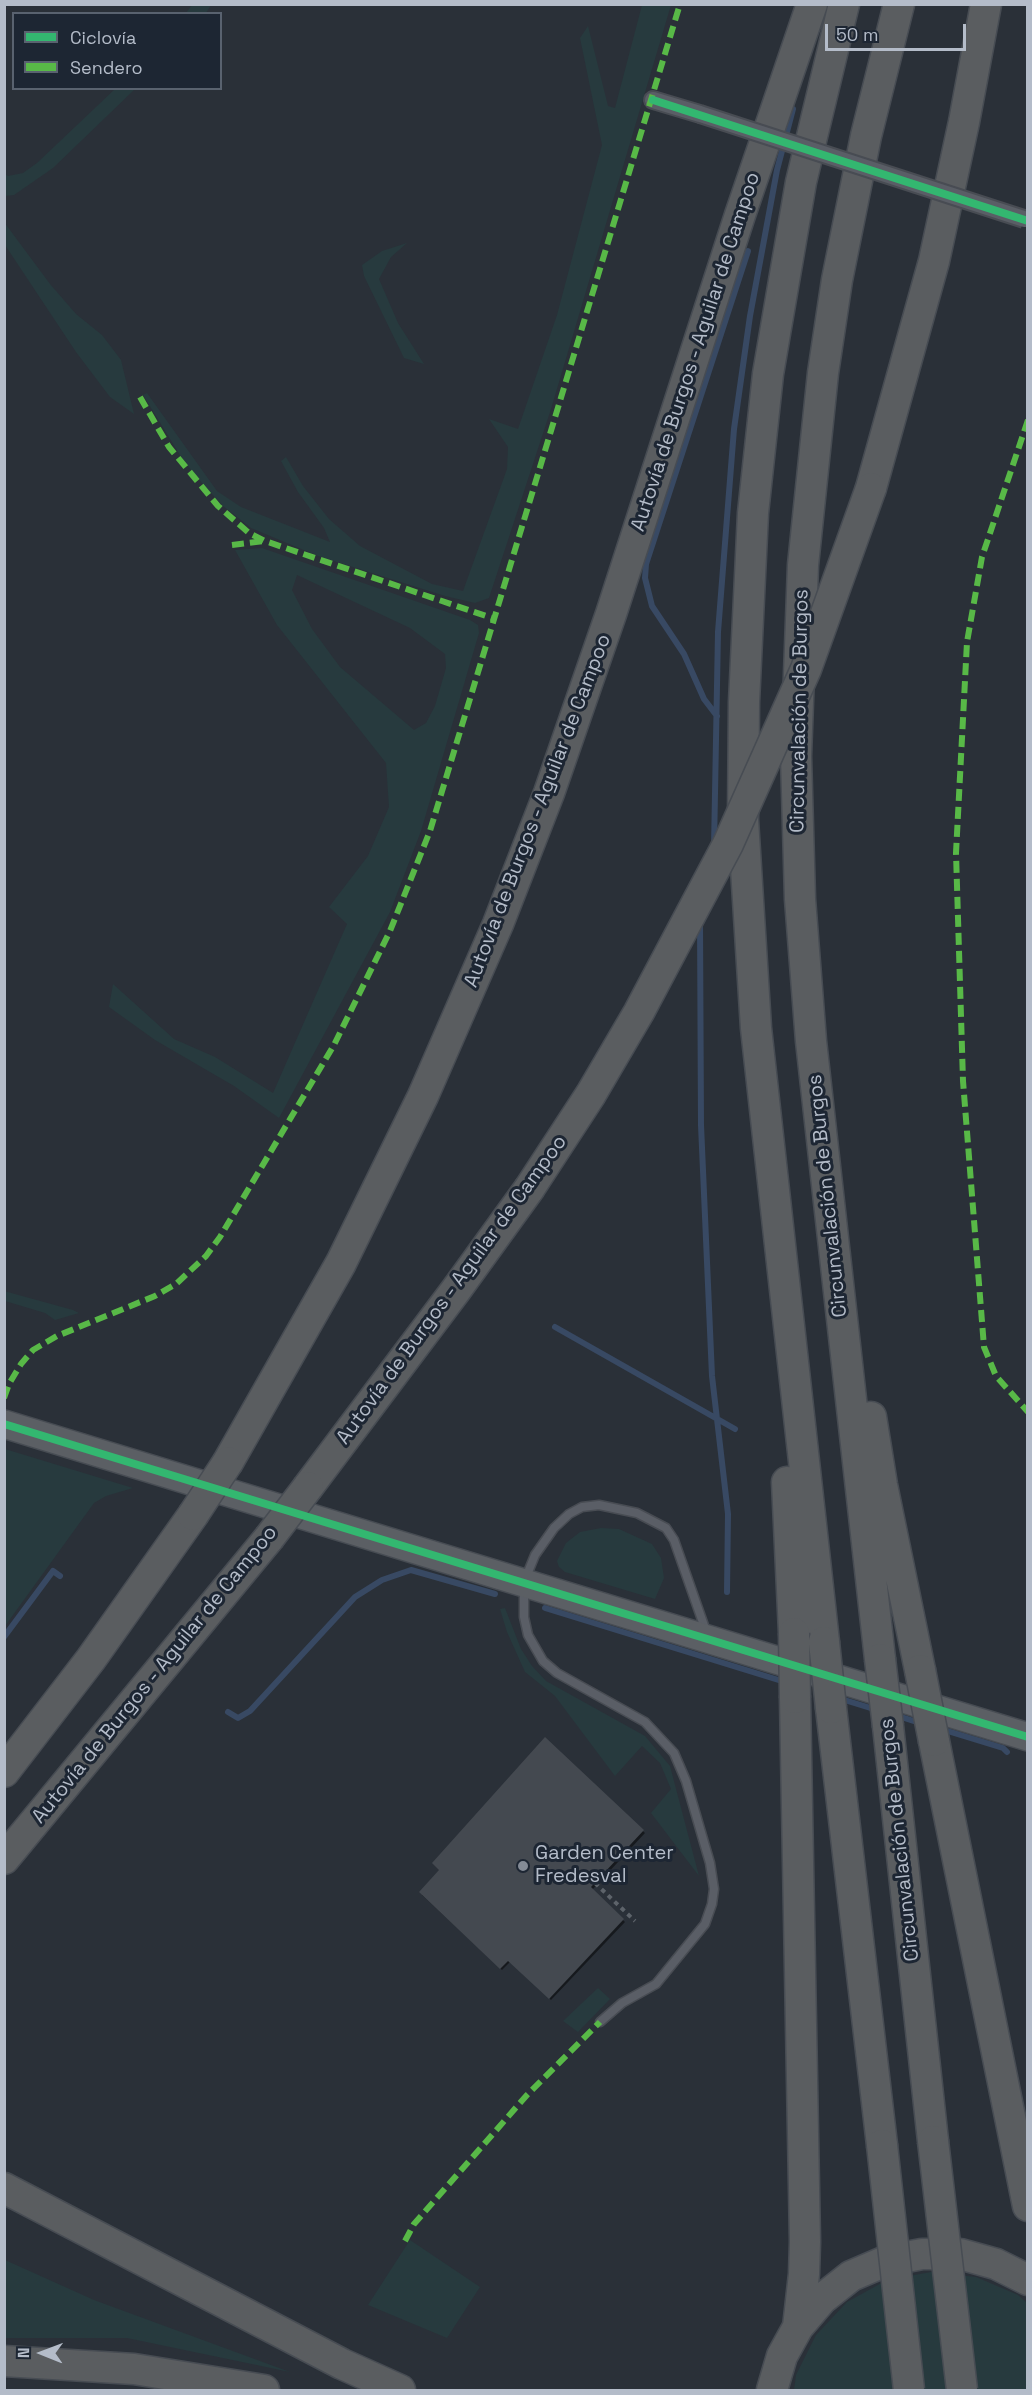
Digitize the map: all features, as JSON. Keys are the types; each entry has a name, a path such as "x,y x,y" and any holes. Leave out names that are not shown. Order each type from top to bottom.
{"highway":[{"name":"Autovía de Burgos - Aguilar de Campoo","path":"4,1772 98,1650 228,1462 346,1253 433,1075 498,924 549,793 607,626 812,4"},
{"path":"798,2327 805,2242 794,1633 785,1455 756,1112 743,820 744,692 750,558 772,345 812,133 843,4"},
{"name":"Circunvalación de Burgos","path":"899,4 876,91 849,221 832,314 816,424 799,641 796,756 798,848 812,1052 962,2391"},
{"name":"Autovía de Burgos - Aguilar de Campoo","path":"4,1859 269,1538 529,1189 627,1032 728,844 806,669 871,488 934,261 958,156 986,4"},
{"path":"798,848 863,1370 882,1485 1028,2206"},
{"path":"748,926 770,1169 909,2391"},
{"path":"4,1425 1028,1737"},
{"path":"934,1741 1028,2129"},
{"path":"4,2188 342,2364 400,2391"},
{"path":"772,2389 782,2356 798,2327 822,2299 851,2276 886,2261 922,2253 960,2254 996,2264 1028,2280"},
{"path":"4,2361 134,2369 264,2391"}],"street":[{"path":"653,100 1026,220"}],"lane":[{"path":"600,2022 622,2003 656,1984 705,1924 714,1889 710,1863 686,1781 674,1753 645,1722 557,1673 543,1661 528,1635 524,1617 524,1582 535,1555 554,1528 569,1514 582,1507 599,1505 637,1513 666,1528 674,1540 709,1638"}],"path":[{"path":"595,1883 635,1922"}],"green space":[{"path":"192,4 211,5 207,12 187,12"},
{"path":"642,5 671,5 551,409 489,598 475,603 445,596 318,556 251,528 223,506 183,460 143,395 147,393 217,491 241,507 330,542 324,528 298,492 281,461 286,457 303,486 329,519 360,546 432,584 463,591 507,469 508,447 489,419 518,429 557,315 602,145 580,38 588,26 608,106 615,108"},
{"path":"114,90 134,90 53,168 14,195 5,196 5,174 8,176 23,173 37,163"},
{"path":"4,222 50,284 76,314 102,335 121,360 134,414 110,397 76,352 5,245"},
{"path":"407,243 391,257 379,279 398,323 424,364 404,358 364,276 362,265 382,251"},
{"path":"262,548 470,620 478,625 479,633 421,831 390,912 279,1118 234,1086 155,1040 109,1007 113,984 174,1039 215,1057 273,1093 347,924 329,907 368,856 389,807 386,763 277,625 235,550","holes":["297,575 410,628 445,654 446,668 435,706 426,723 414,730 340,667 312,629 292,590"]},
{"path":"4,1291 79,1313 55,1320 45,1313 5,1301"},
{"path":"5,1449 133,1488 106,1496 94,1503 5,1626"},
{"path":"601,1528 619,1529 652,1544 661,1558 664,1578 655,1599 565,1572 559,1567 557,1561 566,1543 580,1532"},
{"path":"505,1608 521,1649 546,1681 645,1736 670,1766 699,1876 651,1813 671,1789 660,1763 642,1746 615,1776 555,1696 525,1672 507,1632 500,1609"},
{"path":"598,1988 610,1999 578,2032 563,2021"},
{"path":"410,2240 480,2287 447,2338 368,2305"},
{"path":"5,2260 94,2300 290,2372 127,2338 5,2338"},
{"path":"931,2272 976,2277 1018,2295 1027,2303 1027,2390 794,2390 796,2375 816,2335 847,2302 887,2280"}],"building":[{"name":"Garden Center Fredesval","path":"545,1737 644,1830 591,1887 624,1919 549,1999 508,1961 500,1969 419,1892 439,1870 432,1863"}],"waterway":[{"path":"714,847 718,632 734,429 750,316 777,170 793,109"},
{"path":"717,716 704,699 684,654 652,606 645,578 646,564 748,251"},
{"path":"700,921 701,1125 712,1376 728,1514 727,1592"},
{"path":"555,1327 735,1429"},
{"path":"228,1712 238,1718 250,1711 355,1597 382,1580 411,1570 495,1594"},
{"path":"4,1637 53,1571 60,1576"},
{"path":"545,1608 785,1682"},
{"path":"838,1698 877,1710"},
{"path":"895,1715 923,1724"},
{"path":"941,1729 1003,1748 1007,1752"}],"marked path":[{"path":"4,1398 21,1364 33,1350 57,1336 155,1296 176,1284 206,1256 220,1237 334,1045 390,931 430,831 680,4"},
{"path":"140,397 169,447 218,506 249,533 265,541 495,619"},
{"path":"1028,420 982,557 967,642 956,853 963,1081 984,1347 996,1376 1028,1412"},
{"path":"232,545 265,541"},
{"path":"405,2241 414,2224 527,2095 600,2022"}],"cycle path":[{"path":"653,100 1028,221"},
{"path":"4,1424 1028,1737"}],"place":[{"name":"Garden Center Fredesval","path":"523,1866"}]}
